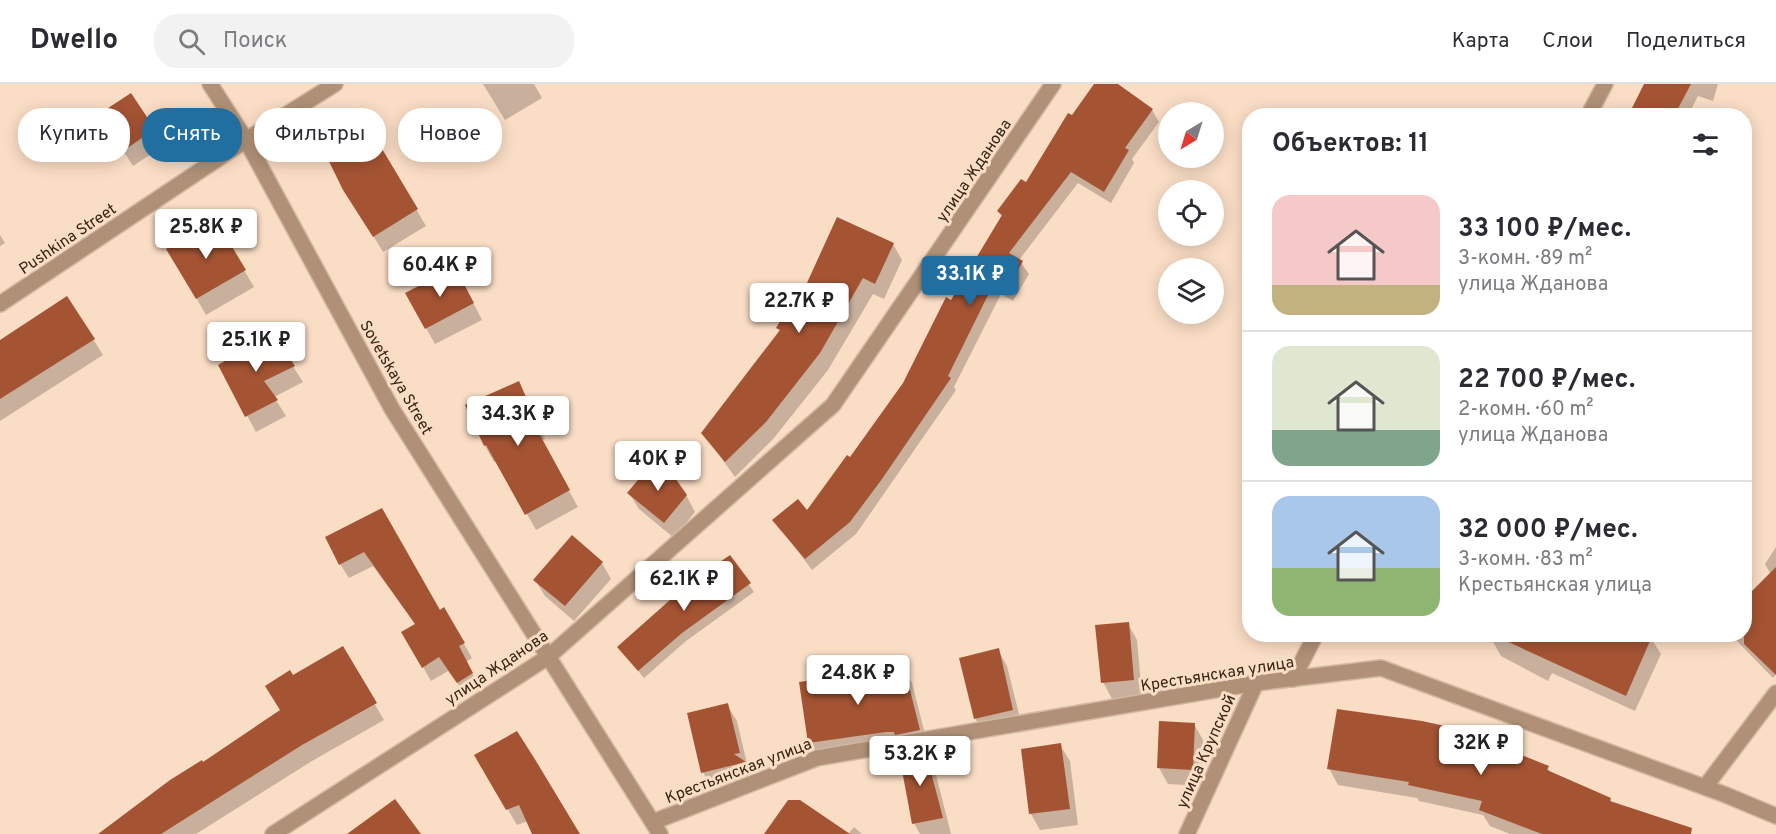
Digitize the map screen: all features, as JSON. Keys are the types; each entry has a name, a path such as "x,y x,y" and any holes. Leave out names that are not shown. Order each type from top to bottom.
{"street":[{"name":"Sovetskaya Street","path":"210,84 246,140 392,409 656,828"},
{"name":"Pushkina Street","path":"0,304 246,140 335,84"},
{"name":"улица Жданова","path":"273,834 548,657 833,405 1053,84"},
{"path":"1592,108 1605,84"},
{"path":"1293,679 1312,642"},
{"name":"Крестьянская улица","path":"656,828 817,758 1256,683 1381,668 1705,787 1776,816"},
{"name":"улица Крупской","path":"1187,834 1256,683"},
{"path":"1705,787 1776,693"}],"building":[{"path":"1094,84 1118,84 1153,109 1125,148 1129,150 1104,192 1071,172 1009,253 1023,261 1006,290 994,283 948,376 951,378 882,479 850,522 805,559 772,520 798,499 807,510 847,455 850,457 903,383 946,297 951,300 1002,215 997,211 1021,179 1026,182 1068,113 1072,115"},
{"path":"1644,84 1691,84 1678,108 1632,108"},
{"path":"131,93 142,110 142,138 130,146 130,108 108,108"},
{"path":"386,155 418,209 373,237 343,190 329,162 386,162"},
{"path":"837,217 894,243 875,284 863,278 820,353 766,422 725,462 701,433 780,330 776,328 796,293 801,296"},
{"path":"216,220 246,270 196,299 166,249"},
{"path":"455,267 474,303 425,329 405,293"},
{"path":"67,296 95,339 0,399 0,340"},
{"path":"273,333 295,366 264,381 278,400 245,417 218,365"},
{"path":"519,381 537,422 534,424 570,490 525,515 486,445 484,446 465,405"},
{"path":"664,462 687,495 664,523 627,493 652,463 658,468"},
{"path":"382,508 440,610 444,607 465,643 459,646 473,673 457,683 439,657 422,668 401,632 415,624 364,552 339,565 325,537"},
{"path":"572,535 603,562 565,606 533,580"},
{"path":"730,555 751,583 682,633 638,671 617,647 688,584"},
{"path":"1776,567 1776,675 1744,644 1744,642 1752,642 1752,591"},
{"path":"1129,622 1134,680 1101,683 1095,625"},
{"path":"1508,642 1650,642 1626,696"},
{"path":"343,646 377,703 302,745 161,834 98,834 170,780 202,760 203,762 280,710 265,686 290,670 293,675"},
{"path":"999,648 1013,710 974,719 959,658"},
{"path":"904,666 920,730 895,735 894,732 886,732 808,743 799,682 839,676 840,683"},
{"path":"728,703 740,753 734,754 746,762 701,773 687,713"},
{"path":"1337,709 1422,721 1468,731 1468,734 1549,766 1547,770 1611,798 1610,801 1692,828 1691,834 1542,834 1479,810 1482,801 1408,785 1409,782 1327,769"},
{"path":"1159,721 1195,723 1193,770 1157,768"},
{"path":"517,731 580,834 532,834 519,805 506,810 474,755"},
{"path":"1061,743 1070,809 1029,814 1021,749"},
{"path":"925,749 943,818 912,824 899,754"},
{"path":"395,799 421,834 347,834"},
{"path":"788,800 800,800 850,834 764,834"}]}
